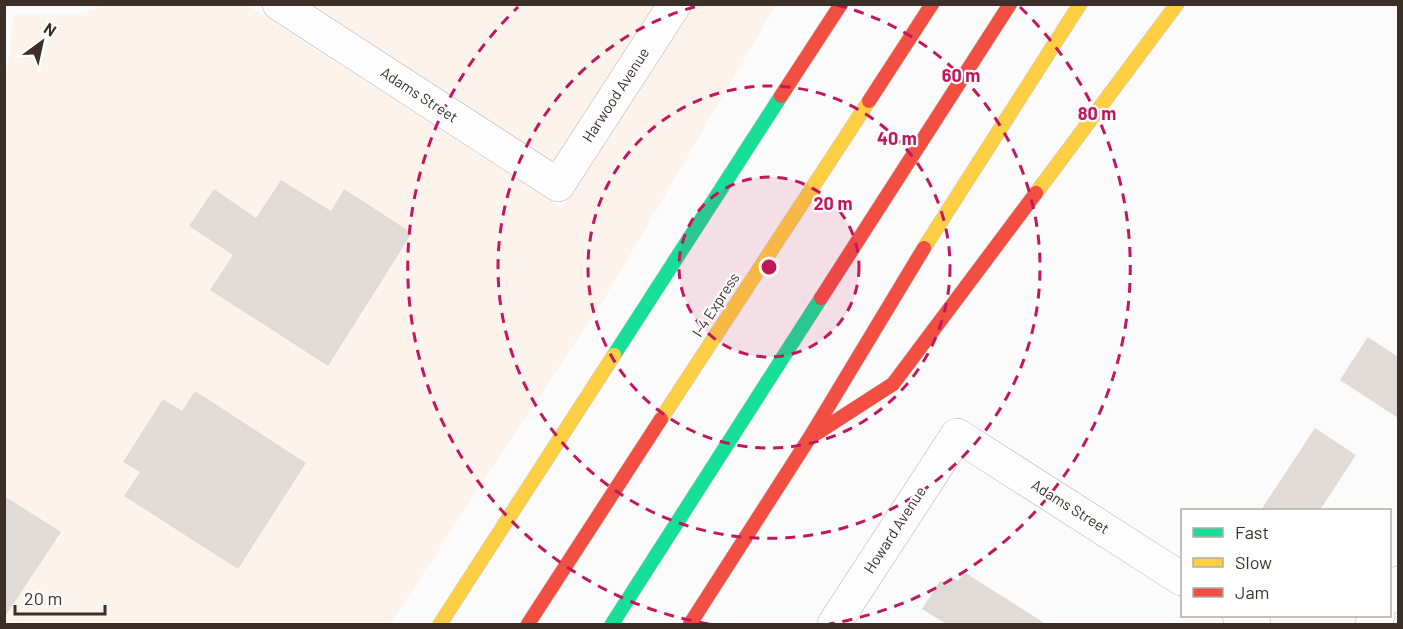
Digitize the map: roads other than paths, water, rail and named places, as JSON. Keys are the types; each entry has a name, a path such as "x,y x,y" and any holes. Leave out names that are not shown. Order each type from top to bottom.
{"highway":[{"path":"440,624 841,4"},
{"name":"I-4 Express","path":"528,624 932,4"},
{"path":"612,624 1010,4"},
{"path":"690,624 810,437 946,210 1080,4"},
{"path":"810,437 893,384 1177,4"},
{"path":"787,90 804,36"}],"street":[{"name":"Adams Street","path":"279,4 558,185"},
{"name":"Harwood Avenue","path":"558,185 675,4"},
{"name":"Adams Street","path":"957,435 1181,578"},
{"name":"Howard Avenue","path":"834,624 957,435"}]}
